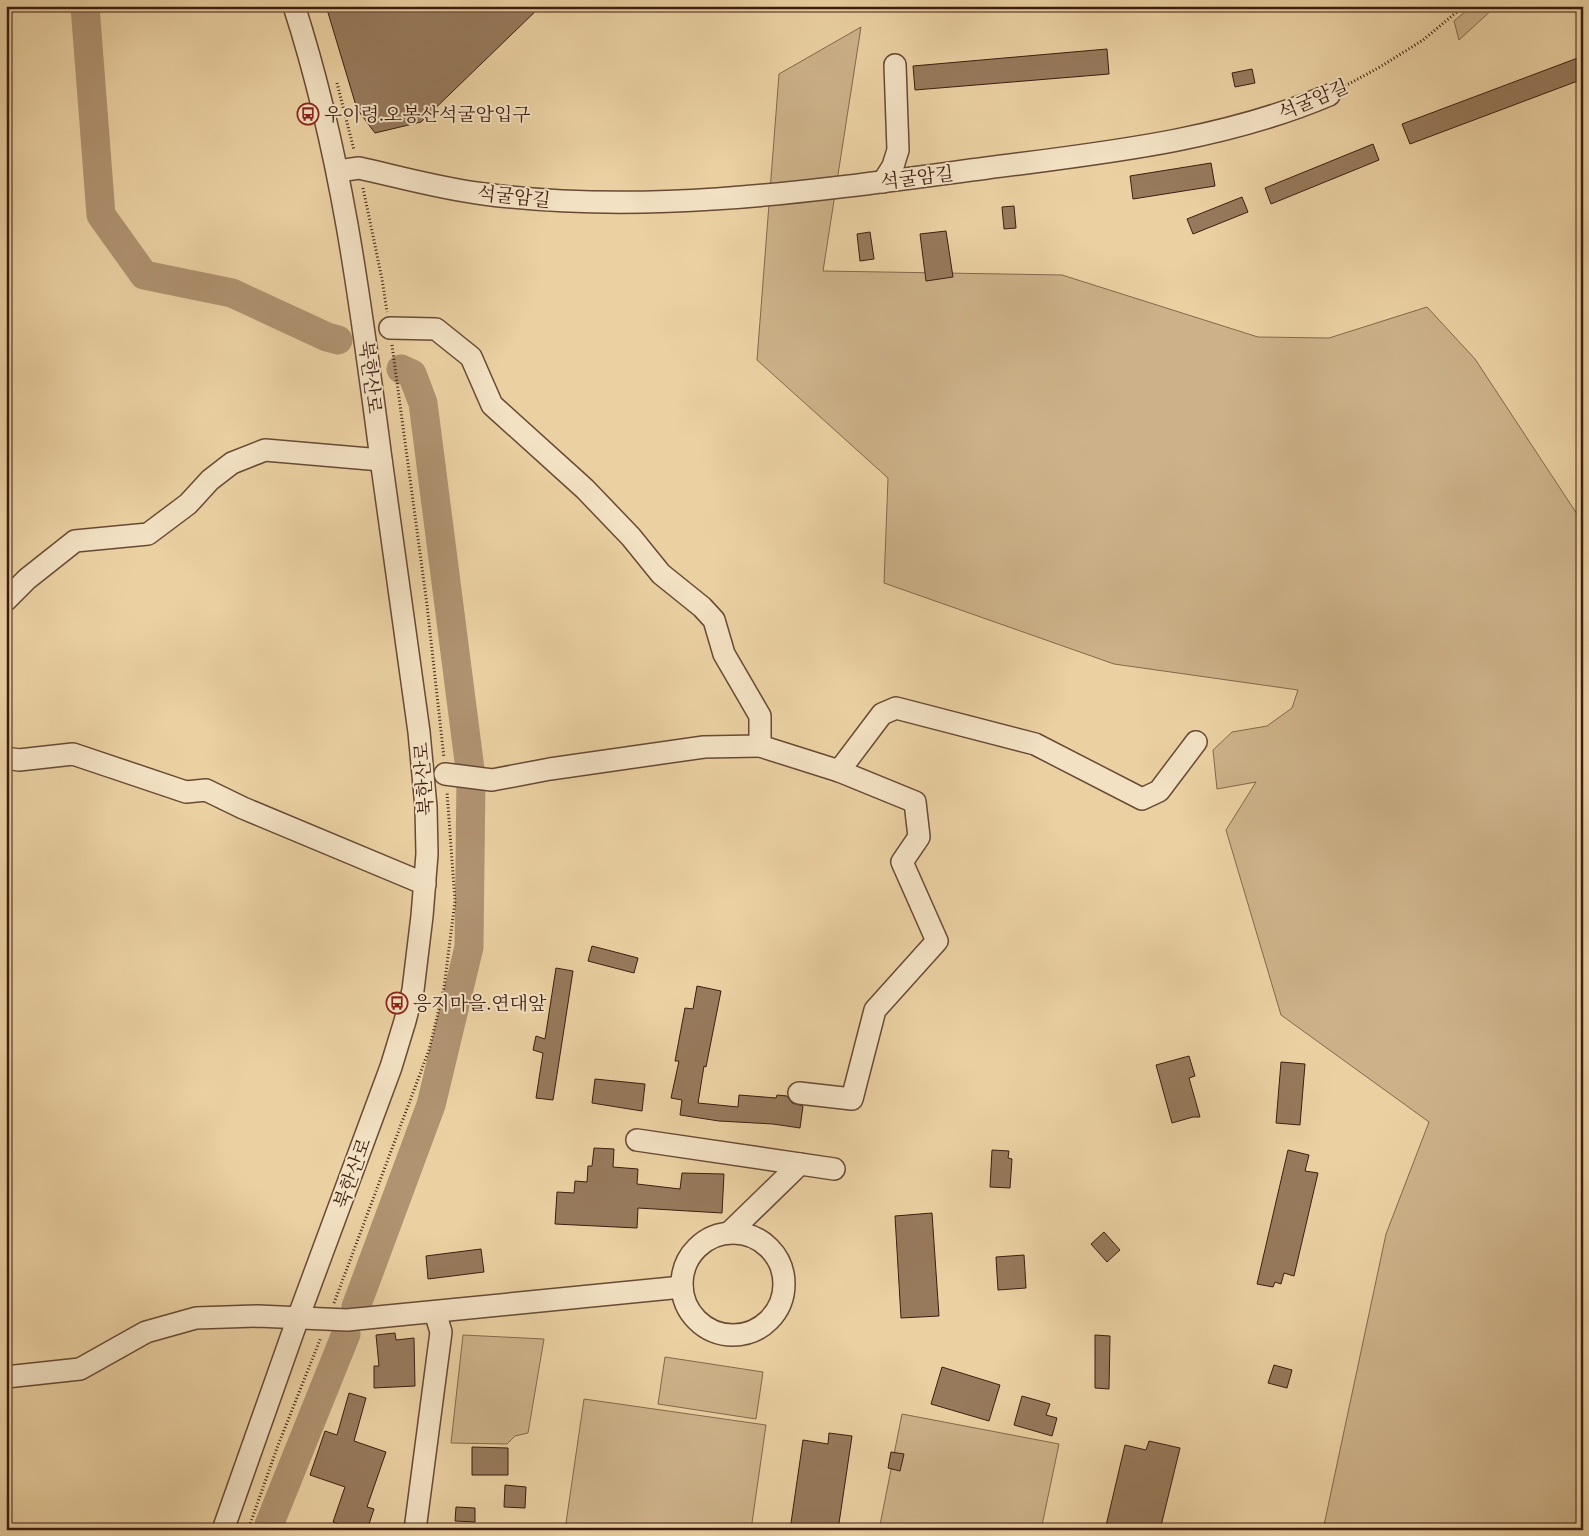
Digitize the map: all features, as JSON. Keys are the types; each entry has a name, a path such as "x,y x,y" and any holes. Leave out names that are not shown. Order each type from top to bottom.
{"street":[{"name":"북한산로","path":"223,1530 298,1318 375,1111 405,1021 413,990 427,854 419,732 354,258 338,171 319,87 294,6"},
{"path":"883,182 893,166 898,150 895,66"},
{"name":"석굴암길","path":"338,171 359,168 483,194 618,203 667,203 818,191 1143,146 1227,130 1268,118 1329,95"},
{"path":"390,328 436,329 471,357 492,406 585,489 630,537 661,574 702,607 714,620 724,654 760,716 760,746"},
{"path":"6,600 27,579 75,541 148,534 188,504 210,480 232,463 265,450 381,460"},
{"path":"839,771 882,714 896,708 1036,744 1142,799 1159,791 1196,742"},
{"path":"446,774 492,780 550,769 704,747 760,746 839,771 915,802 919,838 902,862 937,941 875,1010 852,1099 799,1093"},
{"path":"6,758 19,760 73,754 186,792 206,790 243,808 425,884"},
{"path":"637,1140 834,1169"},
{"path":"730,1232 800,1164"},
{"path":"730,1232 745,1234 759,1239 771,1248 780,1261 785,1276 785,1291 780,1306 771,1320 757,1330 741,1335 724,1335 708,1329 694,1318 685,1304 682,1287 684,1270 691,1255 701,1243 715,1236 730,1232"},
{"path":"6,1377 80,1369 146,1332 196,1318 258,1316 346,1320 682,1287"},
{"path":"415,1530 440,1332 435,1312"}],"path":[{"name":"석굴암길","path":"1329,95 1380,67 1423,40 1464,6"}],"shaded area":[{"path":"1472,6 1496,6 1459,40 1454,21"},
{"path":"861,27 823,271 1062,275 1258,337 1329,338 1427,307 1475,359 1583,523 1583,1530 1323,1530 1386,1234 1429,1122 1281,1015 1226,830 1256,782 1217,789 1213,750 1232,732 1267,726 1292,708 1298,690 1114,664 884,583 888,478 757,360 779,74"},
{"path":"463,1335 544,1339 528,1433 515,1436 507,1444 451,1443"},
{"path":"665,1357 763,1372 756,1419 658,1404"},
{"path":"584,1399 766,1425 751,1530 565,1530"},
{"path":"902,1414 1059,1444 1041,1530 879,1530"}],"building":[{"path":"326,6 541,6 421,122 375,133 357,109"},
{"path":"1107,49 1109,74 915,90 913,66"},
{"path":"1583,56 1583,79 1410,144 1402,124"},
{"path":"1252,69 1255,83 1235,87 1232,73"},
{"path":"1373,144 1379,160 1271,204 1265,188"},
{"path":"1211,163 1215,186 1133,199 1130,176"},
{"path":"1242,197 1248,212 1193,234 1187,219"},
{"path":"1014,206 1016,228 1004,229 1002,207"},
{"path":"946,231 953,277 926,281 920,234"},
{"path":"870,232 874,259 860,261 857,234"},
{"path":"592,946 638,958 634,973 588,961"},
{"path":"556,968 573,971 553,1100 536,1098 543,1053 533,1050 536,1036 545,1039"},
{"path":"697,986 721,991 706,1067 704,1066 698,1103 738,1107 739,1095 776,1098 777,1095 787,1096 792,1103 803,1106 800,1128 773,1124 719,1121 680,1115 682,1100 671,1098 679,1061 675,1061 685,1008 693,1009"},
{"path":"1189,1056 1195,1076 1189,1078 1200,1117 1172,1123 1156,1065"},
{"path":"1281,1062 1305,1064 1300,1125 1276,1123"},
{"path":"595,1079 645,1084 642,1111 592,1103"},
{"path":"594,1148 614,1149 613,1167 638,1169 637,1184 680,1189 682,1173 724,1174 722,1213 638,1208 637,1228 555,1224 557,1192 574,1193 575,1181 587,1182 588,1166 592,1166"},
{"path":"992,1150 1009,1151 1008,1158 1012,1159 1010,1188 990,1187"},
{"path":"1288,1150 1309,1155 1305,1171 1318,1173 1294,1276 1284,1273 1281,1284 1275,1282 1273,1287 1257,1284"},
{"path":"932,1213 939,1316 901,1318 895,1216"},
{"path":"1104,1232 1120,1250 1107,1262 1091,1244"},
{"path":"481,1249 484,1272 428,1279 426,1256"},
{"path":"1024,1255 1026,1288 998,1290 996,1257"},
{"path":"395,1333 396,1340 414,1338 415,1386 374,1388 374,1366 379,1366 376,1335"},
{"path":"1095,1335 1110,1336 1109,1389 1095,1388"},
{"path":"1274,1365 1292,1370 1287,1388 1268,1383"},
{"path":"942,1367 1000,1385 989,1421 931,1404"},
{"path":"349,1393 366,1398 354,1441 386,1452 367,1507 374,1509 367,1530 355,1530 333,1522 345,1487 310,1475 325,1431 337,1435"},
{"path":"1022,1396 1050,1404 1046,1415 1057,1418 1052,1436 1014,1425"},
{"path":"829,1433 852,1436 838,1530 790,1530 803,1440 828,1444"},
{"path":"1149,1441 1180,1448 1160,1530 1105,1530 1125,1445 1146,1450"},
{"path":"472,1447 508,1448 508,1475 472,1475"},
{"path":"891,1452 904,1454 900,1471 888,1468"},
{"path":"505,1485 526,1487 525,1508 504,1507"},
{"path":"456,1507 475,1508 475,1522 455,1521"}],"waterway":[{"path":"85,6 101,215 144,275 232,293 327,337 338,340"},
{"path":"356,1307 431,1105 469,947 471,777 423,403 412,374 401,369"},
{"path":"267,1530 346,1334"}],"place":[{"name":"우이령.오봉산석굴암입구","path":"308,114"},
{"name":"응지마을.연대앞","path":"397,1003"}]}
